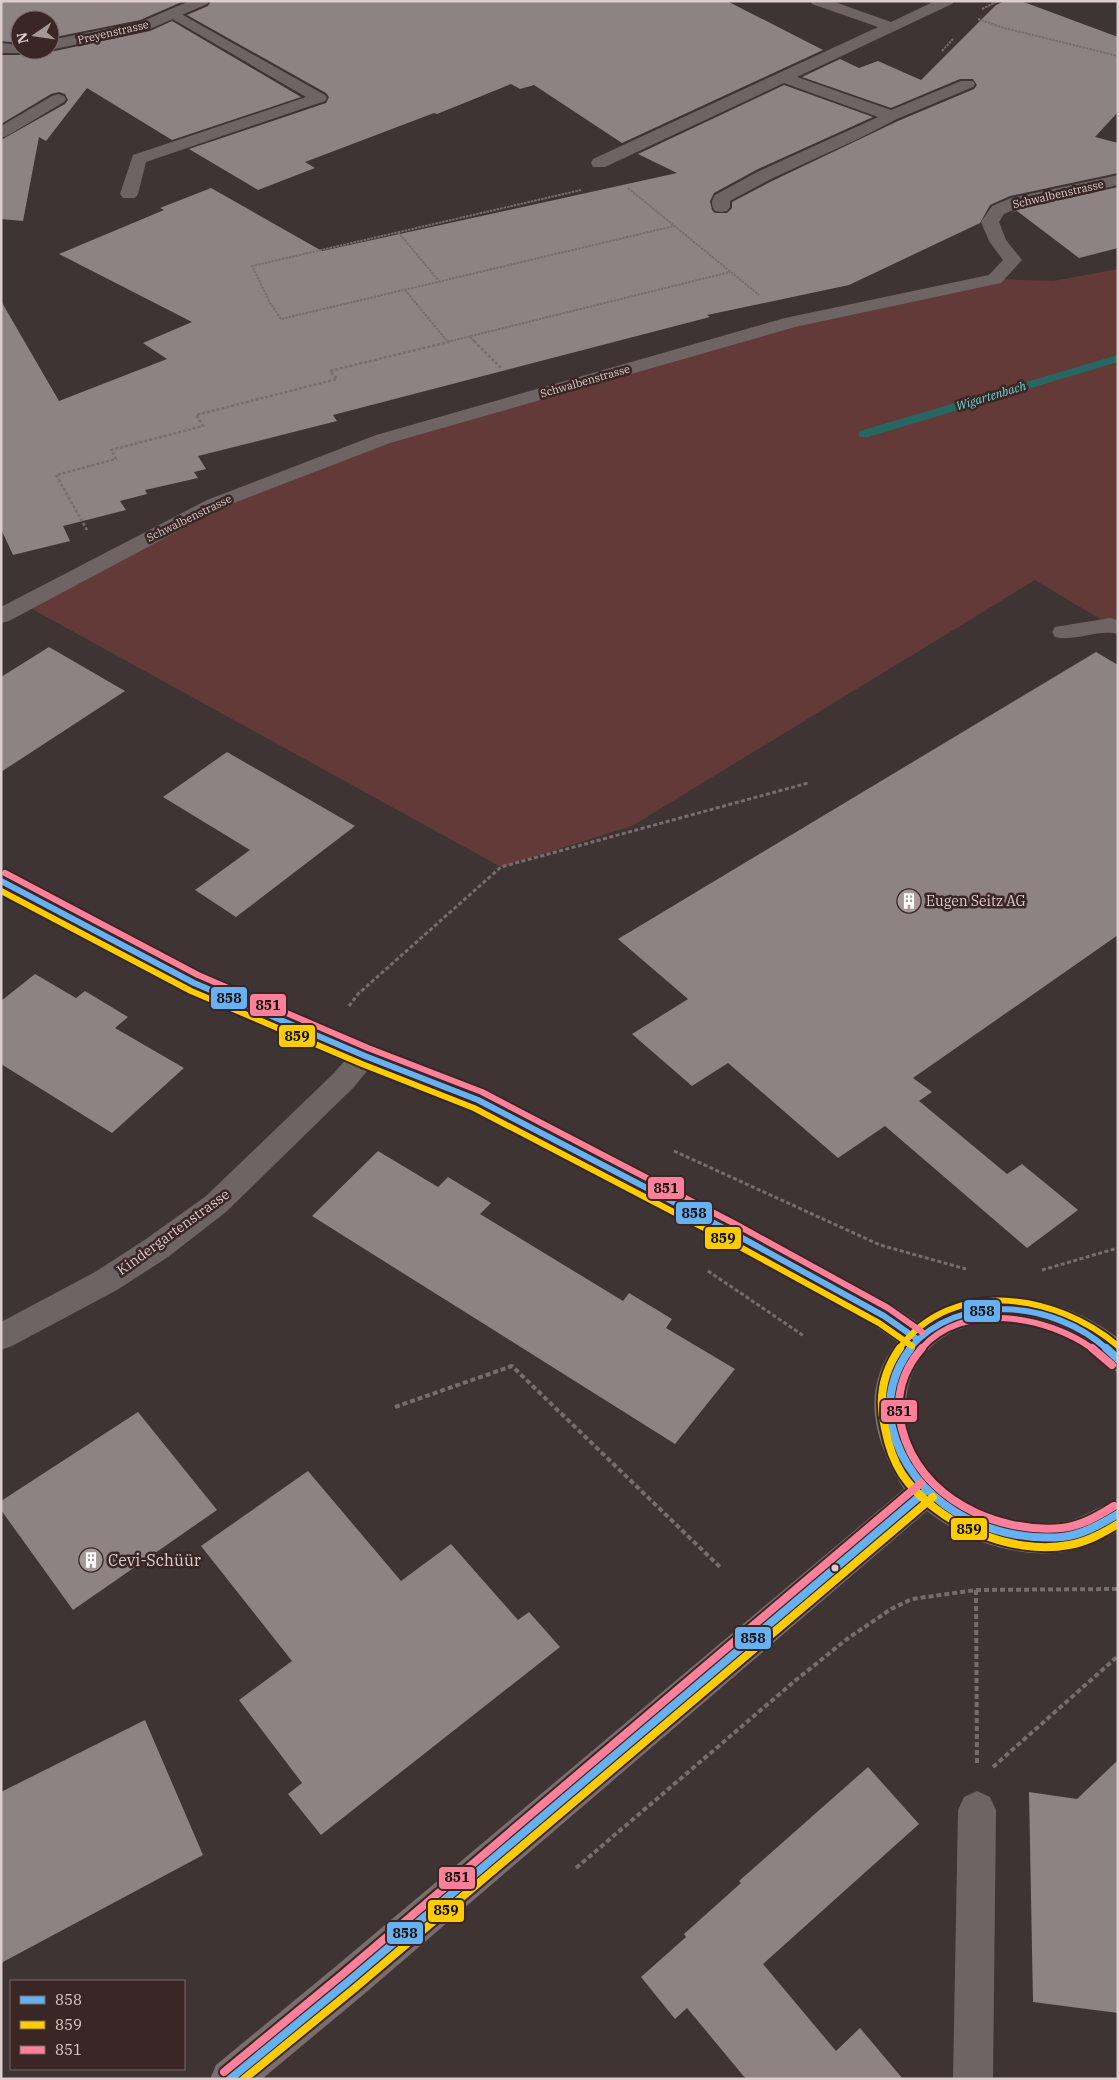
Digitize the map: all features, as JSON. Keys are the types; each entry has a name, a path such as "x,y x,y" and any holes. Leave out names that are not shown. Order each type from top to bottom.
{"main road":[{"path":"1,881 194,983 365,1056 478,1100 884,1316 917,1339"},
{"path":"1115,1350 1079,1328 1044,1314 1008,1309 974,1311 942,1321 917,1339 898,1364 890,1394 891,1427 904,1460 927,1490 956,1513 990,1529 1027,1537 1063,1537 1096,1527 1118,1514"},
{"path":"230,2079 349,1981 927,1490"}],"street":[{"name":"Preyenstrasse","path":"60,43 145,26 202,1"},
{"path":"817,1 890,26"},
{"path":"599,163 786,78 890,26 945,2"},
{"path":"129,194 139,159 319,98 174,14"},
{"path":"786,78 891,116"},
{"path":"721,207 721,200 765,175 854,135 891,116 967,84"},
{"path":"1,133 58,99"},
{"name":"Schwalbenstrasse","path":"1,616 214,504 383,439 792,322 995,279 1013,260 998,241 990,222 998,210 1017,202 1118,180"},
{"path":"1063,632 1110,625 1118,627"},
{"name":"Kindergartenstrasse","path":"1,1337 106,1280 157,1248 216,1204 344,1080 365,1056"},
{"path":"973,2079 977,1795"}],"path":[{"path":"945,2 1004,28 1118,56"},
{"path":"599,163 792,322"},
{"path":"620,181 252,266 281,319 674,226"},
{"path":"398,232 439,281"},
{"path":"105,561 56,475 116,459 112,450 203,426 196,415 337,379 330,371 730,272"},
{"path":"405,290 448,342"},
{"path":"347,1008 358,994 501,867 808,783"},
{"path":"880,1245 946,1265 976,1270"},
{"path":"1038,1272 1118,1248"},
{"path":"700,1266 804,1336"},
{"path":"395,1408 512,1366 721,1568"},
{"path":"576,1868 796,1680 854,1634 891,1609 912,1599 976,1590 1118,1589"},
{"path":"976,1590 977,1795"},
{"path":"977,1795 1118,1656"}],"shaded area":[{"path":"1118,269 1118,627 1110,625 1035,580 632,826 501,867 23,604 214,504 383,439 792,322 995,279 1053,281"}],"building":[{"path":"1,1 184,1 140,20 60,36 60,10 10,10 10,42 1,41"},
{"path":"211,1 727,1 823,50 622,143 534,85 520,89 511,84 437,114 434,113 305,162 315,168 258,190 189,149 326,103 329,97 326,93 187,15 208,6"},
{"path":"1005,1 1021,1 1118,37 1118,112 1095,137 1118,143 1118,173 1010,196 990,205 980,223 849,285 707,315 710,317 333,415 337,421 198,456 206,469 194,472 198,478 145,490 147,494 120,501 126,510 63,526 70,541 13,555 1,529 1,301 59,401 167,359 143,343 192,322 59,254 164,210 160,208 211,188 322,251 677,173 638,154 784,85 873,117 758,169 714,193 710,201 712,210 715,213 727,213 732,208 732,202 772,181 898,121 974,89 977,85 973,79 960,79 891,108 802,77 840,59 859,68 878,61 921,80 996,5"},
{"path":"172,21 301,97 172,140 87,88 46,141 39,137 23,221 1,219 1,140 65,104 68,100 65,94 59,92 51,94 1,124 1,55 10,55 10,60 60,60 60,50 150,31"},
{"path":"1118,187 1118,248 1079,258 1017,211 1010,213 1023,208"},
{"path":"49,647 125,691 1,772 1,677"},
{"name":"Eugen Seitz AG","path":"1096,652 1118,665 1118,935 913,1078 932,1092 919,1101 1007,1174 1022,1164 1078,1210 1027,1248 885,1126 838,1158 728,1063 692,1086 632,1034 688,999 618,939"},
{"path":"227,752 355,826 236,917 195,890 250,850 163,797"},
{"path":"35,974 76,998 85,991 128,1017 115,1028 184,1068 112,1133 1,1064 1,1001"},
{"path":"378,1151 438,1187 448,1177 491,1203 480,1214 623,1301 629,1293 672,1319 666,1328 735,1369 675,1444 312,1216"},
{"name":"Cevi-Schüür","path":"138,1412 217,1510 73,1610 1,1510 1,1501"},
{"path":"308,1471 401,1581 451,1544 518,1620 529,1612 560,1647 321,1835 288,1794 302,1783 239,1700 292,1661 201,1546"},
{"path":"145,1720 203,1855 1,1963 1,1792"},
{"path":"1118,1760 1118,2013 1033,2002 1029,1792 1077,1799"},
{"path":"868,1767 919,1824 763,1964 836,2051 860,2028 903,2079 746,2079 687,2008 675,2019 641,1977 686,1937 684,1934 741,1883 739,1881"}],"waterway":[{"name":"Wigartenbach","path":"864,434 1118,358"}],"transit line":[{"name":"851","path":"5,873 198,975 368,1048 482,1092 737,1225 888,1308 922,1332"},
{"name":"858","path":"1,881 194,983 365,1056 478,1100 733,1233 884,1316 917,1339"},
{"name":"859","path":"1,891 191,991 362,1064 474,1108 729,1241 879,1323 912,1346"},
{"name":"859","path":"1118,1346 1091,1325 1059,1310 1042,1305 1007,1300 964,1305 930,1320 910,1335 896,1353 888,1370 883,1388 881,1407 889,1447 902,1474 921,1497 945,1516 972,1531 1001,1541 1031,1546 1062,1546 1084,1541 1118,1524"},
{"name":"858","path":"1118,1359 1090,1336 1074,1327 1041,1314 1006,1309 976,1312 944,1321 925,1333 917,1341 899,1365 890,1399 890,1417 897,1445 910,1471 928,1492 951,1510 977,1524 1005,1533 1034,1537 1062,1537 1084,1531 1118,1514"},
{"name":"851","path":"1112,1365 1071,1335 1040,1323 1006,1318 968,1322 940,1333 931,1339 917,1354 904,1377 900,1393 899,1418 906,1444 918,1468 936,1487 958,1504 983,1516 1009,1525 1036,1529 1062,1528 1082,1523 1114,1506"},
{"name":"851","path":"224,2072 343,1974 921,1483"},
{"name":"858","path":"230,2079 349,1981 927,1490"},
{"name":"859","path":"244,2079 355,1988 933,1497"}],"place":[{"name":"Eugen Seitz AG","path":"909,901"},
{"name":"Cevi-Schüür","path":"91,1560"}]}
